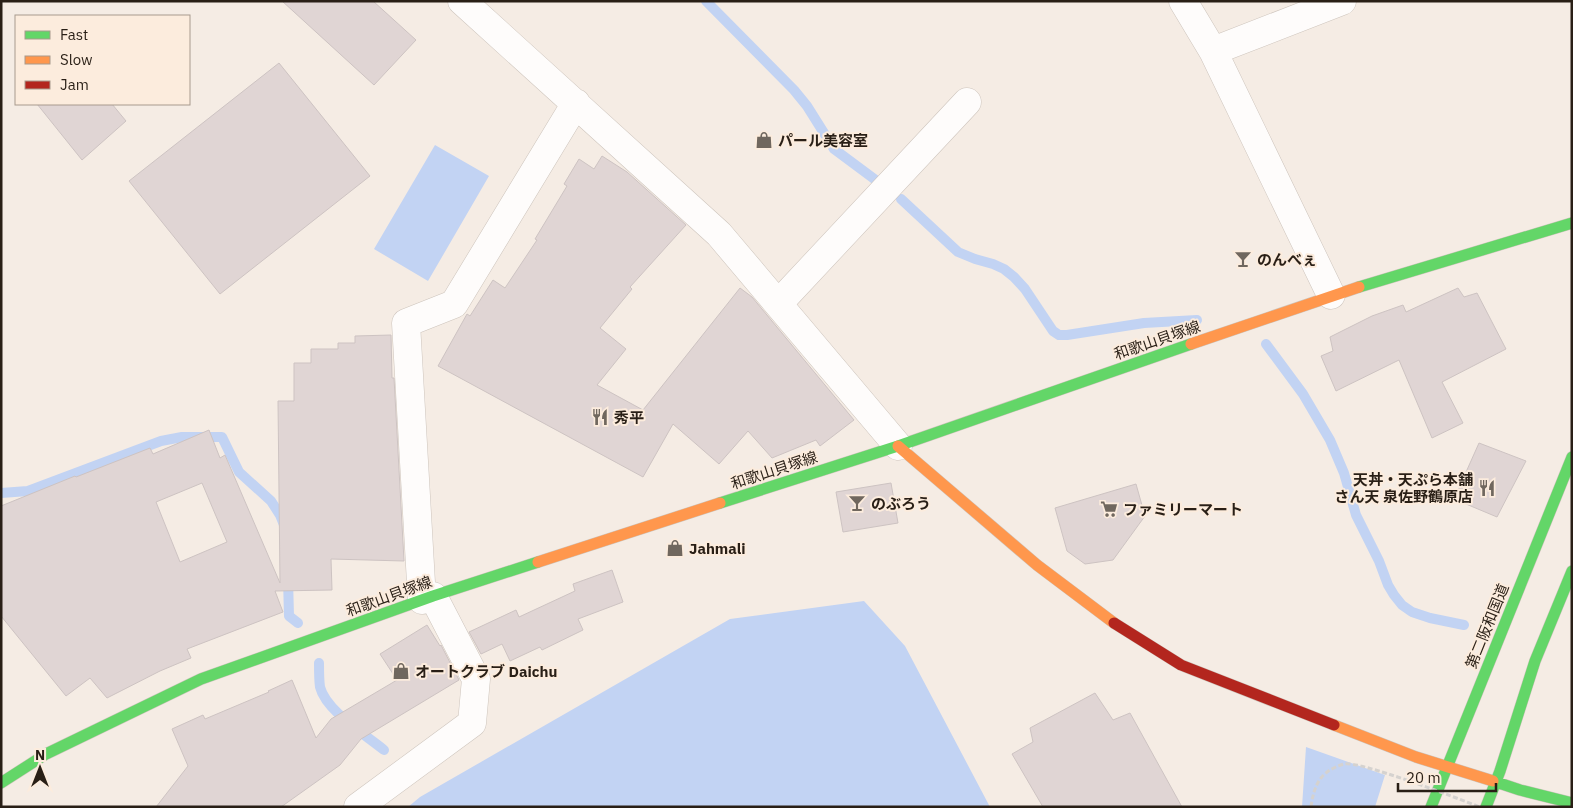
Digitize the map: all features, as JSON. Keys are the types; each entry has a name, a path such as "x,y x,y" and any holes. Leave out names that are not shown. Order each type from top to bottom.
{"main road":[{"name":"和歌山貝塚線","path":"1,783 46,754 201,679 427,598 898,446 1331,295 1572,223"},
{"path":"898,446 1037,565 1112,621 1181,666 1416,758 1497,781 1520,790 1572,803"},
{"name":"第二阪和国道","path":"1431,807 1572,457"},
{"path":"1486,807 1497,781 1535,661 1572,571"}],"street":[{"path":"462,1 719,234 898,446"},
{"path":"1183,1 1213,51 1331,295"},
{"path":"1213,51 1342,1"},
{"path":"778,304 968,102"},
{"path":"358,807 472,723 476,679 427,598 406,323 454,304 576,103"}],"path":[{"path":"1311,807 1314,788 1327,771 1346,763 1383,773 1480,807"}],"water":[{"path":"435,145 489,176 428,281 374,249"},
{"path":"864,601 905,646 990,807 408,807 420,797 730,619"},
{"path":"1306,747 1385,775 1375,807 1302,807"}],"building":[{"path":"282,1 373,1 416,40 374,85"},
{"path":"279,63 370,176 220,294 129,181"},
{"path":"38,105 113,105 126,121 82,160"},
{"path":"602,156 627,172 686,225 630,287 632,289 600,328 626,349 597,385 643,410 740,288 752,297 854,420 820,446 816,440 772,458 748,431 719,464 673,424 643,477 438,366 467,314 470,316 493,280 505,288 537,240 535,239 567,186 564,184 579,159 594,169"},
{"path":"1458,288 1464,297 1477,293 1506,349 1442,382 1463,423 1432,438 1399,360 1336,391 1321,356 1333,351 1330,337 1372,316 1403,305 1406,312"},
{"path":"391,335 404,561 331,559 332,590 275,591 283,612 187,649 191,658 160,671 107,698 90,678 66,696 1,616 1,506 150,448 153,454 209,430 220,458 225,455 280,583 278,401 294,401 294,363 311,363 311,349 338,349 338,343 355,343 355,336","holes":["202,483 227,542 180,562 156,502"]},
{"path":"1479,443 1526,461 1497,517 1454,499"},
{"path":"891,483 898,523 843,532 836,492"},
{"path":"1136,484 1145,516 1113,560 1085,564 1067,551 1055,508"},
{"path":"612,570 623,602 578,619 583,630 542,650 540,647 510,661 502,644 481,654 469,632 516,610 519,617 575,591 573,584"},
{"path":"427,625 441,645 459,680 361,739 340,765 281,807 156,807 188,766 172,729 203,715 205,719 269,692 292,680 316,738 331,719 397,680 380,654"},
{"path":"1095,693 1113,720 1130,713 1182,807 1043,807 1012,754 1033,742 1030,728"}],"waterway":[{"path":"706,1 794,90 807,106 834,149 877,181"},
{"path":"901,199 958,252 993,264 1004,269 1014,277 1025,289 1053,331 1059,335 1144,323 1197,320"},
{"path":"1266,344 1303,394 1330,440 1344,473 1356,515 1394,595 1402,605 1412,612 1464,625"},
{"path":"1,493 28,491 161,441 182,437 222,437 239,472 271,501 284,525"},
{"path":"288,579 289,616 298,623"},
{"path":"319,663 320,687 330,705 338,714 384,750"}],"traffic: fast":[{"path":"1359,287 1572,223"},
{"path":"720,503 898,446 1191,344"},
{"path":"1431,807 1572,457"},
{"path":"1,783 46,754 201,679 433,596 538,562"},
{"path":"1486,807 1500,771 1535,661 1572,571"},
{"path":"1493,781 1572,803"}],"traffic: slow":[{"path":"1191,344 1359,287"},
{"path":"898,446 1037,565 1114,623"},
{"path":"538,562 720,503"},
{"path":"1334,725 1416,757 1493,781"}],"traffic: jam":[{"path":"1114,623 1181,665 1334,725"}],"place":[{"name":"パール美容室","path":"764,140"},
{"name":"のんべぇ","path":"1243,259"},
{"name":"秀平","path":"600,417"},
{"name":"天丼・天ぷら本舗 さん天 泉佐野鶴原店","path":"1487,488"},
{"name":"のぶろう","path":"857,503"},
{"name":"ファミリーマート","path":"1109,509"},
{"name":"Jahmali","path":"675,548"},
{"name":"オートクラブ Daichu","path":"401,671"}]}
